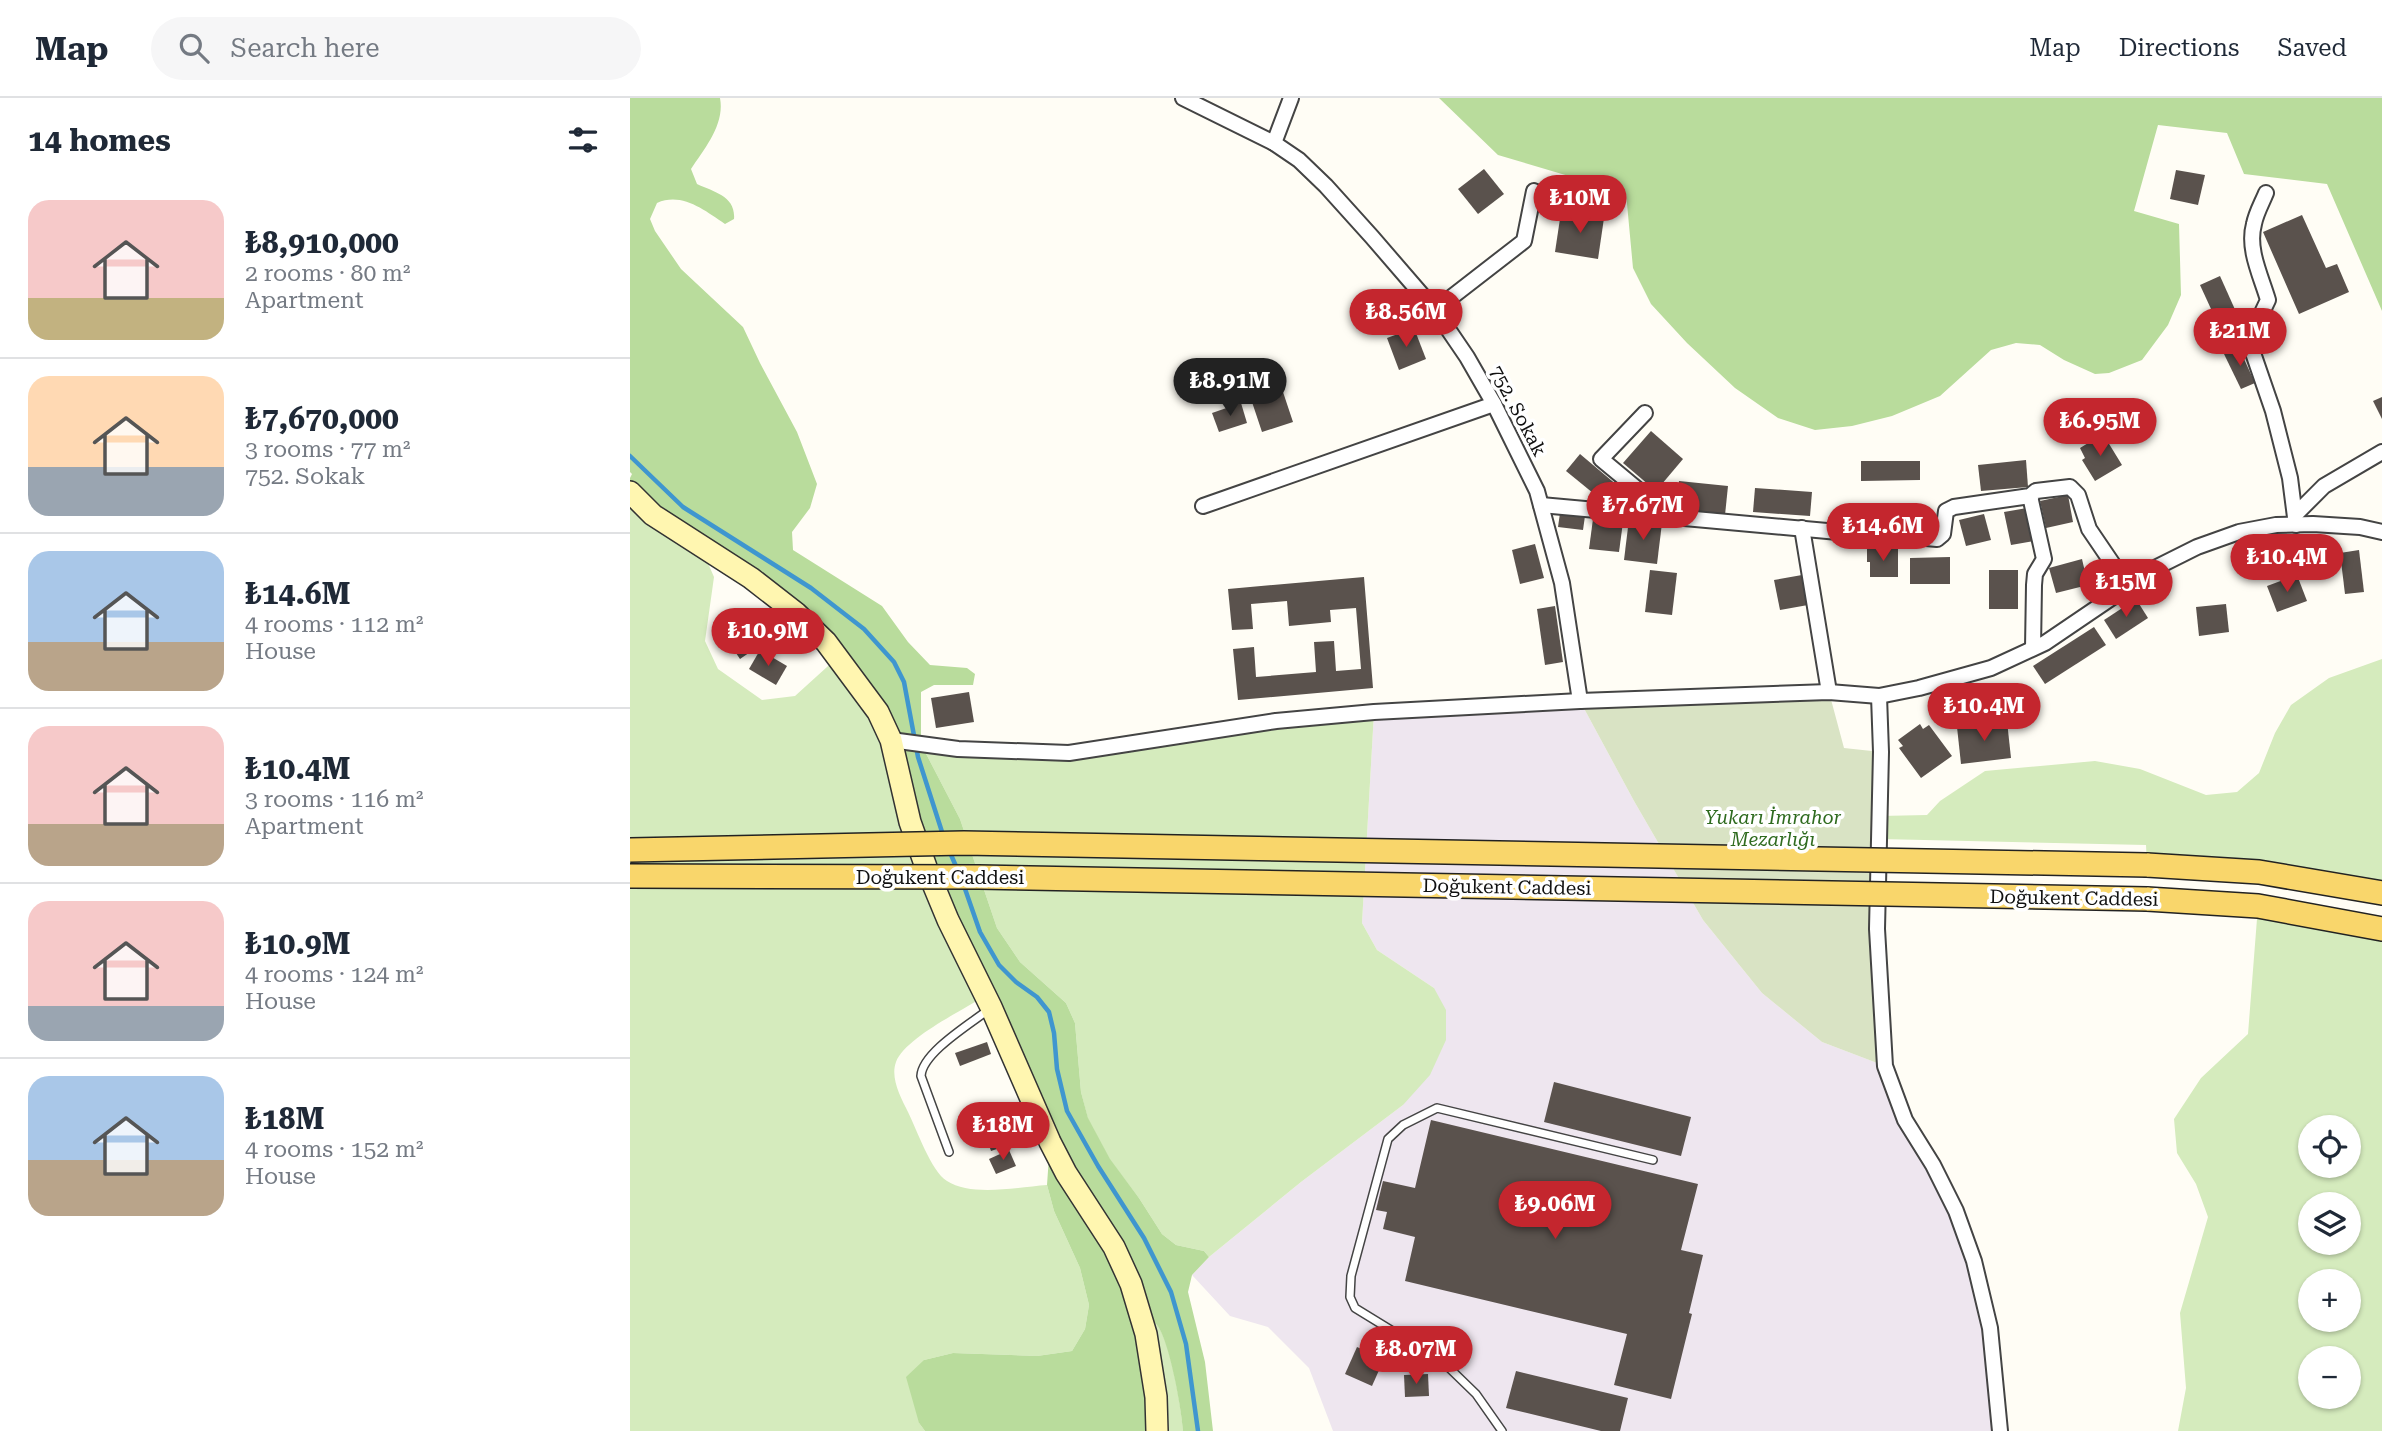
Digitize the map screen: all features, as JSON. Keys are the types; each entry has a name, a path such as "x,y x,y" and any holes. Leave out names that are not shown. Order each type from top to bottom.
{"main road":[{"name":"Doğukent Caddesi","path":"630,849 964,843 2147,864 2259,872 2382,893"},
{"name":"Doğukent Caddesi","path":"630,876 979,877 2147,899 2258,906 2382,929"}],"street":[{"name":"752. Sokak","path":"1183,98 1274,143 1299,160 1326,186 1435,310 1467,357 1519,452 1541,505 1562,583 1580,701"},
{"path":"1274,143 1291,98"},
{"path":"1435,310 1524,242 1534,191"},
{"path":"2266,193 2253,225 2251,240 2268,300 2250,338 2290,478 2295,520"},
{"path":"1203,506 1494,404"},
{"path":"1645,413 1601,459 1672,518"},
{"path":"2295,520 2324,486 2382,452"},
{"path":"1541,505 1849,533 1865,532 1892,522 1915,537 1937,539 1943,534 1946,511 1954,507 2070,487 2074,490 2089,529 2127,585"},
{"path":"630,492 653,515 751,579 806,623 826,642 878,712 891,740 910,822 948,920 991,1007 1066,1173 1114,1247 1131,1284 1146,1334 1156,1397 1157,1431"},
{"path":"2030,496 2044,559 2035,574 2033,649"},
{"path":"891,740 958,749 1069,753 1276,721 1374,712 1829,692 1879,696 1990,668 2033,649 2127,585 2197,547 2239,532 2295,520 2382,532"},
{"path":"1802,528 1829,692"},
{"path":"1879,696 1881,752 1877,929 1885,1066 1905,1120 1956,1211 1974,1261 1990,1328 2000,1431"}],"lane":[{"path":"949,1152 921,1076 921,1067 930,1055 991,1007"},
{"path":"1502,1431 1476,1394 1443,1362 1355,1308 1350,1297 1351,1276 1388,1139 1403,1125 1437,1108 1653,1160"}],"shaded area":[{"path":"1580,701 1703,920 1762,993 1822,1042 1885,1066 1974,1261 2000,1431 1333,1431 1309,1368 1268,1327 1230,1316 1192,1275 1209,1257 1301,1182 1403,1105 1434,988 1377,950 1362,923 1374,712"}],"green space":[{"path":"630,98 720,98 717,126 691,169 697,184 728,200 734,211 734,219 725,224 692,204 666,200 657,203 650,219 681,269 743,327 797,432 817,484 810,508 792,532 793,550 882,606 908,642 930,665 967,668 975,674 973,685 934,685 921,692 921,744 960,819 997,928 1020,962 1066,1003 1075,1023 1081,1092 1088,1118 1110,1159 1162,1234 1176,1245 1204,1251 1209,1257 1192,1275 1188,1292 1205,1362 1213,1431 1183,1431 1166,1343 1156,1324 1142,1316 1157,1431 925,1431 919,1423 906,1377 924,1360 953,1353 1037,1356 1072,1351 1085,1329 1089,1305 1080,1268 1054,1211 1047,1185 1050,1142 948,920 891,740 826,642 630,492"},
{"path":"1439,98 2382,98 2382,311 2327,184 2244,174 2227,133 2158,125 2134,211 2179,224 2181,295 2168,325 2142,360 2109,373 2095,374 2040,345 2016,343 1991,350 1940,396 1892,416 1852,426 1815,430 1778,418 1735,388 1687,343 1651,304 1633,268 1626,193 1498,155"},
{"path":"630,492 700,545 714,577 705,641 718,669 762,700 795,696 838,657 878,712 985,996 922,1034 902,1053 896,1062 894,1075 897,1088 930,1160 947,1181 957,1186 982,1190 1047,1185 1054,1211 1080,1268 1089,1305 1085,1329 1072,1351 1037,1356 953,1353 924,1360 919,1423 925,1431 630,1431"},
{"path":"2382,659 2382,893 2147,865 2146,845 1880,839 1880,816 1927,815 1940,801 1985,771 2095,761 2140,769 2206,795 2237,792 2259,773 2275,733 2291,705 2329,678"},
{"name":"Yukarı İmrahor Mezarlığı","path":"1829,692 1844,748 1881,752 1885,1066 1822,1042 1762,993 1703,920 1580,701"},
{"path":"1374,712 1362,923 1377,950 1434,988 1446,1010 1446,1040 1430,1075 1403,1105 1301,1182 1209,1257 1204,1251 1176,1245 1162,1234 1110,1160 1088,1119 1081,1092 1075,1023 1066,1003 1020,962 997,928 960,819 921,744 1033,753"},
{"path":"2258,906 2382,929 2382,1431 2178,1431 2186,1388 2180,1313 2208,1217 2196,1184 2177,1153 2174,1119 2201,1078 2248,1034"},
{"path":"1141,1316 1156,1324 1166,1343 1178,1391 1183,1431 1157,1431"}],"building":[{"path":"1484,169 1504,194 1478,214 1458,189"},
{"path":"2176,170 2205,175 2198,205 2170,199"},
{"path":"1561,212 1604,218 1598,259 1555,252"},
{"path":"2302,215 2326,268 2337,264 2349,292 2299,314 2263,232"},
{"path":"2220,276 2237,314 2217,322 2200,285"},
{"path":"1414,328 1426,359 1399,370 1387,338"},
{"path":"2239,348 2255,383 2241,389 2224,354"},
{"path":"1281,386 1293,422 1262,432 1250,396"},
{"path":"2382,397 2382,419 2373,401"},
{"path":"1241,403 1247,423 1219,432 1212,413"},
{"path":"1651,431 1683,459 1656,491 1623,463"},
{"path":"2103,434 2122,465 2095,481 2082,460 2085,458 2080,448"},
{"path":"1580,454 1618,486 1604,502 1566,471"},
{"path":"2026,460 2028,487 1981,491 1978,465"},
{"path":"1861,461 1920,461 1920,480 1861,481"},
{"path":"1679,481 1728,486 1725,515 1676,510"},
{"path":"1755,488 1812,492 1810,516 1753,512"},
{"path":"2068,495 2073,522 2046,528 2040,501"},
{"path":"2027,508 2034,541 2011,545 2004,512"},
{"path":"1560,513 1585,516 1583,530 1558,527"},
{"path":"1984,514 1991,540 1966,546 1959,520"},
{"path":"1593,519 1623,522 1619,552 1589,549"},
{"path":"1629,519 1662,523 1657,564 1624,560"},
{"path":"1535,544 1544,578 1520,584 1512,550"},
{"path":"1867,549 1898,549 1898,577 1870,577"},
{"path":"2359,550 2364,592 2345,594 2340,553"},
{"path":"1950,557 1950,584 1910,584 1910,558"},
{"path":"2082,559 2088,585 2056,593 2049,568"},
{"path":"1650,570 1677,573 1672,615 1645,612"},
{"path":"1989,570 2018,570 2018,609 1989,609"},
{"path":"1802,575 1808,605 1780,610 1774,580"},
{"path":"2297,575 2307,601 2277,612 2267,586"},
{"path":"1364,577 1373,688 1238,700 1233,649 1254,647 1256,677 1316,672 1314,642 1334,641 1336,671 1361,669 1356,608 1330,610 1331,622 1289,626 1287,601 1251,604 1253,629 1232,630 1228,589"},
{"path":"2136,599 2148,618 2116,639 2104,620"},
{"path":"2226,604 2229,632 2199,636 2196,607"},
{"path":"1555,606 1563,662 1545,665 1537,609"},
{"path":"738,616 759,646 740,659 724,635 730,631 725,625"},
{"path":"2094,627 2106,645 2045,684 2033,666"},
{"path":"760,650 787,666 776,685 749,669"},
{"path":"969,692 974,722 936,728 931,698"},
{"path":"2007,721 2011,758 1961,764 1957,727"},
{"path":"1920,724 1923,729 1929,725 1952,756 1921,778 1899,748 1903,746 1898,740"},
{"path":"987,1042 991,1054 960,1066 955,1053"},
{"path":"1554,1082 1691,1117 1681,1156 1544,1122"},
{"path":"1431,1120 1698,1184 1681,1250 1703,1255 1671,1399 1614,1385 1627,1334 1405,1281 1415,1237 1383,1229 1387,1212 1376,1210 1383,1181 1415,1188"},
{"path":"1020,1121 1026,1139 991,1151 985,1133"},
{"path":"1009,1150 1016,1166 996,1174 989,1159"},
{"path":"1357,1347 1384,1359 1372,1386 1345,1374"},
{"path":"1516,1371 1628,1398 1620,1431 1601,1431 1506,1408"},
{"path":"1428,1374 1429,1396 1405,1397 1404,1375"}],"waterway":[{"path":"630,456 683,507 811,588 864,629 894,662 904,682 918,757 943,835"},
{"path":"949,850 958,871"},
{"path":"964,886 980,932 999,965 1037,997 1049,1012 1057,1069 1067,1111 1144,1238 1171,1292 1186,1344 1198,1431"}]}
